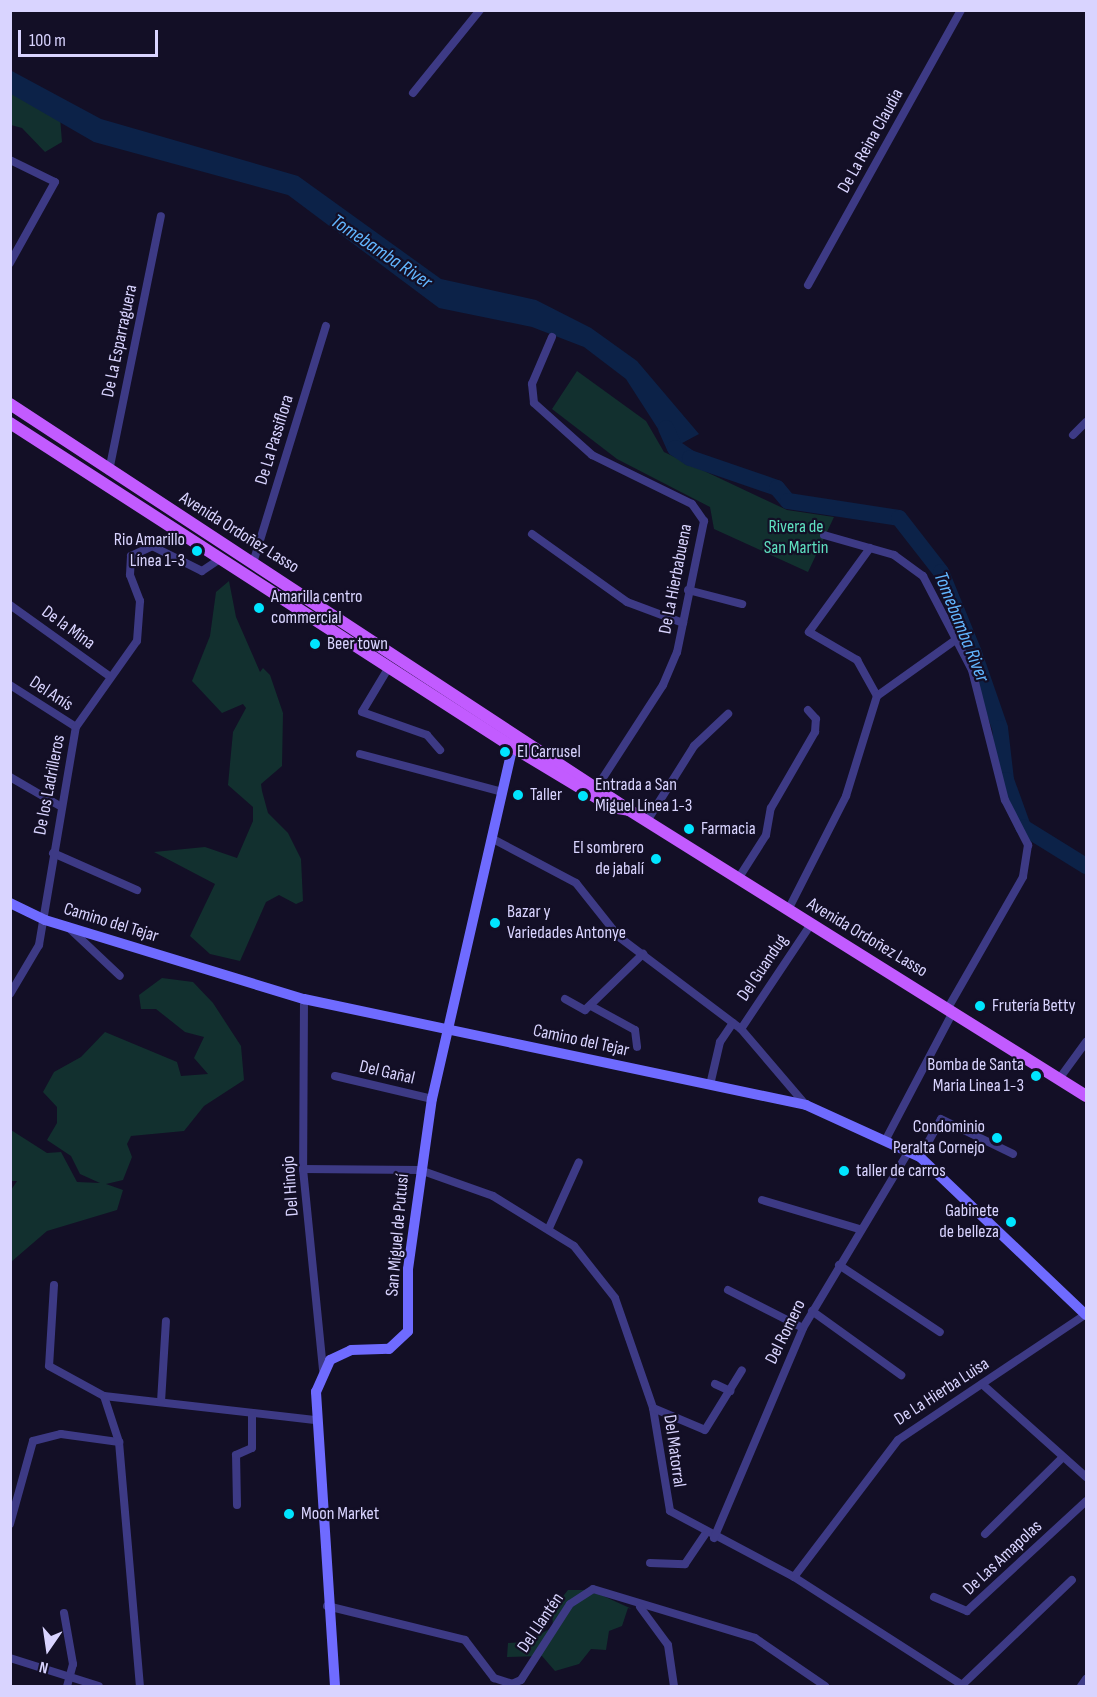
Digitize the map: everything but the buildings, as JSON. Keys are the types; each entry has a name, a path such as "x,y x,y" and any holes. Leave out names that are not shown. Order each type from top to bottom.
{"main road":[{"name":"Avenida Ordoñez Lasso","path":"10,404 109,471 518,733 595,790"},
{"name":"Avenida Ordoñez Lasso","path":"10,423 511,746 647,820 1086,1096"}],"street":[{"path":"413,93 480,10"},
{"name":"De La Reina Claudia","path":"808,285 961,10"},
{"path":"10,160 55,182 10,263"},
{"name":"De La Esparraguera","path":"109,471 161,216"},
{"name":"De La Passiflora","path":"253,563 326,326"},
{"name":"De La Hierbabuena","path":"552,337 532,384 534,403 592,455 700,511 704,521 683,623 663,685 595,790"},
{"path":"1073,435 1086,422"},
{"path":"532,534 627,602 683,623"},
{"path":"824,535 900,557 920,571 972,670 1005,800 1030,855 1023,877 951,1010 886,1139"},
{"name":"De los Ladrilleros","path":"10,994 39,945 45,920 60,806 76,727 109,676 137,641 141,622 128,565 136,550 159,548 202,571 220,559"},
{"path":"870,548 808,628 856,660 877,696"},
{"path":"688,590 742,604"},
{"name":"De la Mina","path":"10,605 109,676"},
{"path":"788,910 846,796 877,696 957,639"},
{"path":"389,667 362,712 427,735 440,750"},
{"name":"Del Anís","path":"10,685 76,727"},
{"path":"738,879 766,835 771,808 815,732 816,719 808,710"},
{"path":"647,820 694,746 728,714"},
{"name":"San Miguel de Putusí","path":"323,1370 330,1360 351,1350 397,1346 408,1331 420,1170 432,1099 446,1029 504,792 511,746 518,733"},
{"path":"360,754 504,792"},
{"path":"10,777 60,806"},
{"path":"493,839 576,883 619,937 741,1029 806,1105"},
{"path":"53,852 136,890"},
{"name":"Camino del Tejar","path":"10,903 45,920 304,999 806,1105 886,1139 921,1157 1086,1315"},
{"name":"Del Guandug","path":"741,1029 811,924"},
{"path":"68,927 120,975"},
{"path":"565,999 582,1011 591,1006 643,954"},
{"name":"Del Hinojo","path":"304,999 303,1168 323,1370"},
{"path":"591,1006 634,1030 637,1047"},
{"path":"710,1085 720,1042 733,1023"},
{"path":"1059,1079 1086,1042"},
{"name":"Del Gañal","path":"335,1076 432,1099"},
{"path":"921,1157 941,1119 1013,1154"},
{"name":"Del Romero","path":"714,1538 803,1328 859,1229 909,1151"},
{"path":"549,1228 579,1162"},
{"name":"Del Matorral","path":"303,1168 420,1170 492,1196 549,1228 583,1255 615,1298 653,1408 670,1511 705,1534 794,1576 963,1686"},
{"path":"762,1200 859,1229"},
{"path":"839,1265 940,1332"},
{"path":"54,1285 49,1366 104,1396 315,1420"},
{"path":"729,1290 803,1328"},
{"path":"812,1311 902,1375"},
{"name":"De La Hierba Luisa","path":"794,1576 898,1440 1086,1315"},
{"path":"161,1402 166,1321"},
{"path":"323,1370 315,1420 327,1606 335,1686"},
{"path":"653,1408 705,1430 742,1370"},
{"path":"716,1384 730,1391"},
{"path":"982,1384 1062,1458 1086,1477"},
{"path":"104,1396 119,1442 140,1686"},
{"path":"237,1505 236,1455 252,1448 252,1413"},
{"path":"10,1524 33,1441 61,1434 119,1442"},
{"path":"985,1534 1062,1458"},
{"name":"De Las Amapolas","path":"934,1597 968,1611 1086,1501"},
{"path":"650,1563 685,1564 705,1534"},
{"path":"963,1686 1072,1580"},
{"name":"Del Llantén","path":"327,1606 465,1640 504,1684 521,1680 580,1593 593,1589 640,1607 690,1616 755,1638 825,1686"},
{"path":"640,1607 668,1645 674,1686"},
{"path":"64,1613 71,1677 67,1686"},
{"path":"10,1658 99,1686"},
{"path":"1081,1686 1086,1679"}],"green space":[{"path":"11,86 60,117 62,142 45,152 22,128 11,125"},
{"name":"Rivera de San Martin","path":"577,371 646,421 664,452 787,510 834,517 808,572 714,529 710,507 617,459 552,409"},
{"path":"229,581 236,617 260,672 263,668 270,675 283,713 282,766 261,784 268,813 288,833 301,859 303,901 296,904 279,895 266,902 240,961 210,954 190,936 215,884 154,852 205,847 237,858 253,821 253,807 228,785 233,732 246,708 243,704 222,713 192,681 210,636 216,592"},
{"path":"162,978 193,982 213,1003 241,1046 244,1080 204,1106 184,1131 131,1136 127,1144 132,1157 123,1180 106,1184 123,1190 117,1210 47,1231 11,1262 11,1190 17,1181 11,1181 11,1130 47,1153 61,1152 77,1182 100,1183 80,1174 71,1156 47,1140 57,1123 57,1107 43,1092 54,1072 81,1057 105,1032 177,1062 181,1076 208,1074 194,1058 204,1037 185,1032 156,1009 141,1009 139,995"},
{"path":"568,1590 590,1590 632,1609 628,1608 622,1626 609,1631 606,1650 591,1649 579,1664 555,1671 542,1656 507,1657 508,1643 526,1642 553,1627 552,1610"}],"water":[{"path":"10,70 101,119 298,176 441,279 536,300 591,328 637,361 699,434 671,449 626,379 584,347 532,327 439,308 288,195 94,142 11,94"}],"waterway":[{"name":"Tomebamba River","path":"666,428 675,448 690,458 777,488 788,501 899,518 941,572 974,653 1000,728 1006,780 1023,827 1086,866"}],"place":[{"name":"Rio Amarillo Línea 1-3","path":"197,551"},
{"name":"Amarilla centro commercial","path":"259,608"},
{"name":"Beer town","path":"315,644"},
{"name":"El Carrusel","path":"505,752"},
{"name":"Taller","path":"518,795"},
{"name":"Entrada a San Miguel Línea 1-3","path":"583,796"},
{"name":"Farmacia","path":"689,829"},
{"name":"El sombrero de jabalí","path":"656,859"},
{"name":"Bazar y Variedades Antonye","path":"495,923"},
{"name":"Frutería Betty","path":"980,1006"},
{"name":"Bomba de Santa Maria Linea 1-3","path":"1036,1076"},
{"name":"Condominio Peralta Cornejo","path":"997,1138"},
{"name":"taller de carros","path":"844,1171"},
{"name":"Gabinete de belleza","path":"1011,1222"},
{"name":"Moon Market","path":"289,1514"}]}
